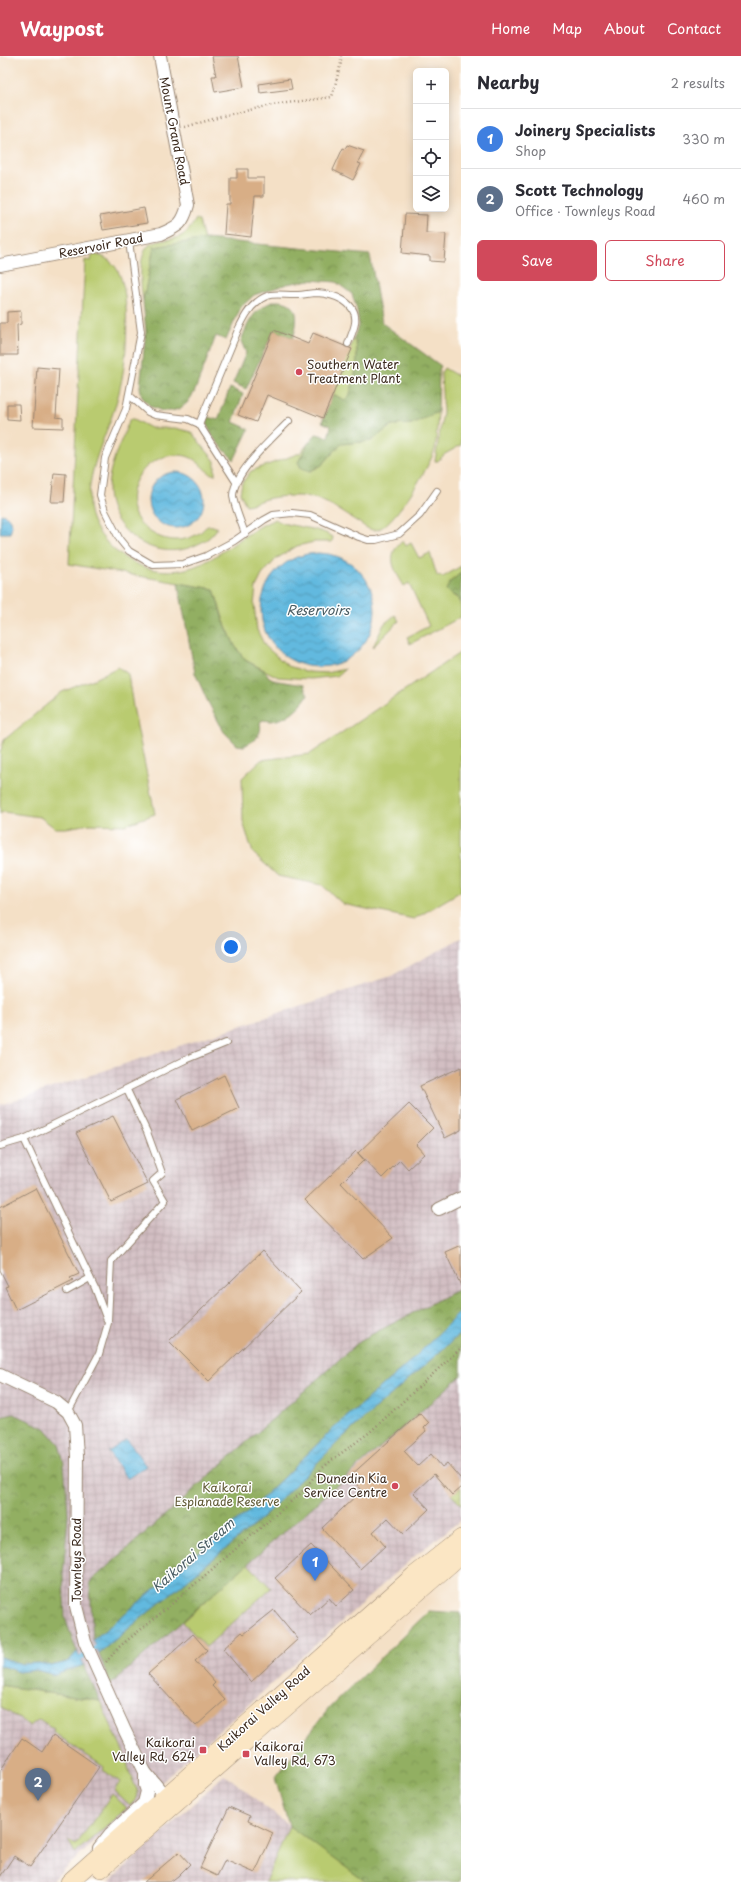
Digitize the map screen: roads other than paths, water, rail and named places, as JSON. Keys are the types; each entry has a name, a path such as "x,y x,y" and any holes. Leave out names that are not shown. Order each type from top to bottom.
{"main road":[{"name":"Kaikorai Valley Road","path":"86,1882 170,1801 413,1576 461,1538"},
{"name":"Kaikorai Valley Road","path":"69,1882 89,1864 170,1801 461,1555"}],"street":[{"name":"Mount Grand Road","path":"160,56 188,205"},
{"name":"Reservoir Road","path":"0,265 162,234 174,228 184,219 188,205"},
{"path":"439,1209 461,1198"},
{"path":"0,1375 56,1402 68,1412"},
{"name":"Townleys Road","path":"68,1412 75,1425 77,1456 76,1606 85,1642 145,1772 170,1801"},
{"name":"Townleys Road","path":"89,1864 97,1849 110,1834 144,1803 147,1792 145,1785 145,1772"}],"lane":[{"path":"129,241 141,332 126,409 105,458 100,495 105,511 120,540 129,551 153,565 183,564 206,556 245,534 273,515 292,513 310,515 359,537 368,540 376,540 399,534 420,514 437,491"},
{"path":"199,424 244,317 257,301 273,293 296,295 316,293 334,296 346,302 354,310 355,324 348,344"},
{"path":"129,395 148,412 155,415 188,419 199,424 236,482"},
{"path":"245,534 233,496 236,482 243,470 289,421"},
{"path":"0,1146 24,1139 127,1090 187,1059 226,1043"},
{"path":"68,1412 99,1354 108,1323 111,1261 165,1201 154,1181 162,1173 147,1132 127,1090"},
{"path":"24,1139 90,1278 108,1323"},
{"path":"67,1291 90,1278"}],"water":[{"path":"176,472 187,474 196,480 202,489 204,500 202,511 196,520 187,526 176,528 165,526 156,520 150,511 148,500 150,489 156,480 165,474"},
{"path":"1,514 9,518 12,527 10,533 0,533"},
{"name":"Reservoirs","path":"318,553 340,558 358,570 370,588 375,610 370,632 358,650 340,662 318,667 296,662 278,650 266,632 261,610 266,588 278,570 296,558"},
{"path":"461,1311 461,1333 343,1437 259,1521 99,1653 93,1640 249,1511 334,1428 415,1357"},
{"path":"127,1439 146,1466 127,1479 108,1452"},
{"path":"77,1652 84,1665 55,1675 36,1670 18,1672 0,1665 0,1657 22,1664 39,1663 51,1666 68,1662"}],"waterway":[{"name":"Kaikorai Stream","path":"77,1661 101,1644"}],"place":[{"name":"Southern Water Treatment Plant","path":"299,372"},
{"name":"Dunedin Kia Service Centre","path":"395,1486"},
{"name":"Joinery Specialists","path":"315,1581"},
{"name":"Kaikorai Valley Rd, 624","path":"203,1750"},
{"name":"Kaikorai Valley Rd, 673","path":"246,1754"},
{"name":"Scott Technology","path":"38,1801"}],"park label":[{"name":"Kaikorai Esplanade Reserve","path":"227,1495"}]}
